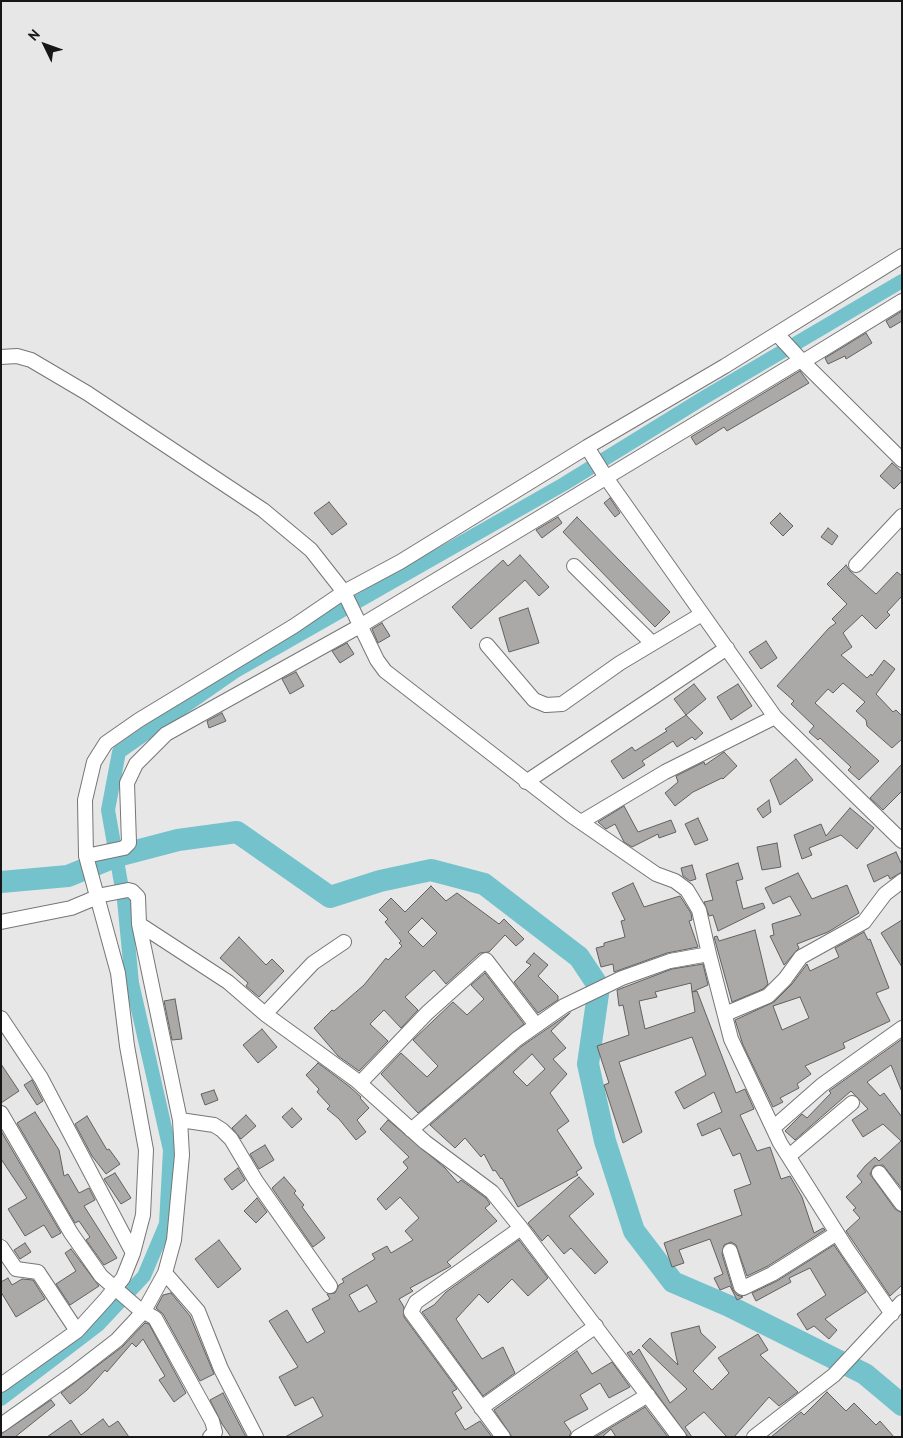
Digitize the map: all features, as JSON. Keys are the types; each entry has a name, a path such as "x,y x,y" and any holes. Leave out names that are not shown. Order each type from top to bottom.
{"street":[{"path":"1,1385 77,1331 117,1290 134,1253 143,1215 146,1150 127,1046 118,973 98,893 87,859 85,800 94,762 106,743 588,448 779,337 902,256"},
{"path":"87,859 101,852 124,848 129,843 126,783 136,764 166,734 606,477 902,301"},
{"path":"779,337 902,460"},
{"path":"1,357 17,356 31,360 87,392 262,510 311,550 345,595 377,660 385,671 526,782 581,822 656,874 675,881 687,890 698,910 731,1039 773,1128 837,1233 892,1314"},
{"path":"588,448 606,477 775,717 902,841"},
{"path":"856,565 902,516"},
{"path":"574,566 652,643"},
{"path":"487,645 534,700 546,705 562,704 652,643 702,614"},
{"path":"526,782 727,648"},
{"path":"581,822 665,772 775,717"},
{"path":"725,1014 768,996 785,979 801,957 864,922 885,894 902,881"},
{"path":"1,922 71,908 98,893 128,890 138,897 139,924 180,1120 182,1155 179,1205 174,1240 165,1273 142,1310 117,1340 1,1425"},
{"path":"139,924 228,982 265,1014 360,1083 411,1130 492,1192 680,1437"},
{"path":"265,1014 313,963 344,942"},
{"path":"411,1130 479,1070 536,1025 580,998 608,984 670,961 709,954"},
{"path":"360,1083 427,1013 486,960 536,1025"},
{"path":"1,1018 40,1078 134,1253"},
{"path":"773,1128 822,1085 902,1028"},
{"path":"789,1156 852,1103"},
{"path":"1,1114 72,1233 101,1276 142,1310 155,1318 212,1421 214,1435"},
{"path":"180,1120 214,1125 231,1139 256,1181 330,1286"},
{"path":"879,1173 902,1204"},
{"path":"503,1437 420,1327 411,1312 416,1302 521,1228"},
{"path":"730,1251 740,1286 744,1288 772,1274 837,1233"},
{"path":"1,1247 16,1269 38,1272 77,1331"},
{"path":"165,1273 198,1311 221,1369 256,1437"},
{"path":"754,1437 834,1375 902,1302"},
{"path":"481,1408 596,1326"},
{"path":"578,1437 648,1395"}],"building":[{"path":"902,311 902,321 890,328 886,321"},
{"path":"866,333 872,343 846,359 845,356 828,364 825,358"},
{"path":"800,371 809,383 727,431 724,427 696,445 691,437"},
{"path":"892,463 902,472 902,481 894,489 880,476"},
{"path":"610,498 620,513 615,517 604,503"},
{"path":"329,502 347,524 332,535 314,513"},
{"path":"780,513 793,526 783,536 770,523"},
{"path":"558,517 562,523 542,538 536,530"},
{"path":"577,517 670,612 655,627 563,532"},
{"path":"828,528 838,536 832,545 821,537"},
{"path":"520,555 549,587 539,596 525,580 471,629 452,607 503,560 508,566"},
{"path":"846,565 850,571 876,594 897,572 902,576 902,596 887,612 890,615 876,629 862,615 843,633 852,647 841,655 867,678 871,674 872,676 884,660 895,669 876,694 893,712 896,710 902,716 902,739 892,748 867,726 866,720 856,711 865,702 843,683 833,693 828,689 815,703 879,761 859,780 848,770 851,767 820,738 818,740 809,732 814,726 791,704 794,701 777,686 829,628 836,623 832,619 847,604 827,584"},
{"path":"528,608 539,643 509,652 499,618"},
{"path":"382,623 390,636 378,643 372,629"},
{"path":"766,641 777,658 761,669 749,652"},
{"path":"347,643 354,654 340,663 332,651"},
{"path":"296,672 304,686 290,694 282,679"},
{"path":"694,684 706,699 686,715 674,699"},
{"path":"738,684 752,706 731,720 717,697"},
{"path":"222,713 226,721 209,728 207,721"},
{"path":"686,715 703,733 695,740 692,737 677,747 673,741 642,761 645,765 623,779 611,761 632,747 635,751 667,731 665,729"},
{"path":"724,752 737,766 723,779 693,792 675,806 665,793 678,782 676,776 704,762 705,765"},
{"path":"796,759 813,780 780,805 770,780"},
{"path":"902,764 902,791 883,810 870,798"},
{"path":"769,800 771,812 763,818 757,809"},
{"path":"624,806 638,832 671,820 676,832 659,838 658,834 632,847 624,842 615,824 606,829 598,822"},
{"path":"850,808 874,828 857,849 841,835 809,848 812,855 802,859 794,835 821,824 826,836"},
{"path":"698,818 708,840 695,845 685,824"},
{"path":"777,843 781,867 762,870 757,847"},
{"path":"896,852 902,865 902,872 890,879 888,875 874,882 867,865"},
{"path":"738,863 743,879 736,881 743,909 763,903 765,908 718,931 713,915 709,916 704,902 713,900 706,874"},
{"path":"692,865 696,879 690,881 683,876 681,868"},
{"path":"798,873 812,899 847,885 859,913 828,932 797,944 799,948 784,965 770,936 774,935 772,924 801,915 790,896 773,904 765,888"},
{"path":"633,883 644,907 680,896 691,913 692,920 689,921 698,947 667,953 614,972 613,964 601,967 596,948 604,946 604,943 625,937 621,921 625,920 612,893"},
{"path":"431,886 446,901 457,893 499,924 504,919 524,939 516,946 505,935 489,952 480,953 446,984 434,970 405,997 418,1010 401,1028 384,1010 370,1024 388,1041 359,1071 338,1056 314,1028 332,1010 334,1011 364,985 386,958 388,960 402,946 399,943 401,941 385,922 388,919 379,910 391,898 405,912","holes":["422,918 437,933 423,947 408,932"]},
{"path":"902,920 902,967 881,933"},
{"path":"755,930 768,984 763,989 732,1002 714,937 717,936 719,941"},
{"path":"864,932 868,940 870,939 889,988 876,993 890,1021 843,1043 845,1048 805,1066 811,1074 797,1084 799,1088 780,1098 783,1102 773,1107 743,1045 735,1020 774,1002 792,984 807,964 810,971 839,957 835,948","holes":["800,997 809,1018 782,1030 773,1006"]},
{"path":"239,937 266,965 272,959 284,971 259,997 246,986 248,983 220,958"},
{"path":"534,953 548,965 538,976 558,996 558,1000 538,1013 514,982 531,965 526,962"},
{"path":"703,964 708,985 692,992 697,991 736,1093 745,1089 754,1109 740,1115 757,1151 770,1147 781,1179 790,1176 802,1197 814,1233 823,1228 825,1230 768,1266 747,1276 736,1245 731,1242 724,1245 722,1254 733,1290 737,1295 743,1297 737,1300 730,1286 720,1290 714,1278 723,1274 710,1239 679,1250 684,1263 672,1267 664,1243 742,1215 734,1190 751,1184 740,1153 733,1156 720,1128 702,1136 697,1124 722,1112 714,1092 684,1109 675,1092 706,1075 692,1037 619,1062 642,1132 623,1143 604,1085 609,1083 597,1046 629,1035 623,1005 619,1006 617,990 672,969","holes":["691,983 695,1012 645,1029 639,1001 657,997 655,992"]},
{"path":"485,973 524,1024 418,1113 381,1074 401,1053 427,1077 438,1066 413,1040 453,1002 467,1015 484,999 471,985"},
{"path":"175,999 182,1039 172,1040 164,1001"},
{"path":"570,1013 551,1031 566,1048 553,1059 567,1074 550,1093 569,1121 557,1130 582,1168 576,1172 578,1175 518,1207 502,1178 495,1170 493,1171 484,1154 481,1157 465,1138 455,1148 430,1125 522,1046","holes":["532,1054 545,1069 527,1086 513,1072"]},
{"path":"262,1029 277,1047 258,1063 243,1045"},
{"path":"902,1039 902,1092 891,1065 867,1082 880,1096 884,1093 902,1117 902,1189 883,1165 874,1166 870,1174 895,1209 902,1213 902,1285 890,1296 846,1231 860,1218 853,1210 856,1208 846,1197 862,1182 857,1176 865,1166 875,1157 879,1161 901,1141 883,1124 863,1137 852,1120 868,1109 851,1091 795,1140 785,1131 802,1114 807,1118 831,1093 829,1091"},
{"path":"318,1063 350,1087 369,1108 357,1120 366,1132 356,1140 339,1119 327,1109 330,1106 317,1092 319,1089 306,1075"},
{"path":"1,1064 19,1091 1,1103"},
{"path":"32,1080 43,1101 37,1105 24,1085"},
{"path":"214,1090 218,1100 205,1105 201,1094"},
{"path":"292,1108 302,1119 292,1128 282,1117"},
{"path":"35,1112 59,1150 64,1176 68,1174 79,1193 89,1188 95,1200 84,1206 117,1258 104,1265 86,1240 90,1237 79,1221 75,1223 17,1123"},
{"path":"246,1115 256,1126 241,1139 232,1128"},
{"path":"87,1116 107,1150 109,1149 120,1164 106,1174 92,1156 75,1124"},
{"path":"388,1120 445,1168 458,1183 461,1180 486,1198 490,1204 485,1208 497,1221 447,1262 451,1266 410,1288 413,1291 399,1299 404,1307 404,1317 457,1389 452,1392 462,1408 455,1413 465,1430 480,1421 492,1437 285,1437 323,1416 313,1397 295,1406 279,1377 298,1367 269,1321 287,1310 307,1343 325,1332 312,1309 330,1299 327,1294 335,1293 339,1285 344,1282 342,1279 375,1259 372,1254 387,1246 391,1253 413,1240 405,1231 419,1218 400,1197 386,1210 377,1199 408,1168 403,1162 409,1157 380,1129","holes":["367,1285 377,1302 359,1312 349,1295"]},
{"path":"1,1131 61,1233 52,1238 44,1225 25,1236 8,1209 27,1198 1,1159"},
{"path":"265,1145 274,1160 259,1169 250,1154"},
{"path":"238,1168 245,1180 232,1190 224,1179"},
{"path":"115,1173 131,1198 121,1204 104,1179"},
{"path":"284,1177 296,1191 294,1193 304,1205 302,1207 325,1238 313,1247 272,1188"},
{"path":"579,1177 594,1194 569,1216 608,1262 595,1274 571,1248 564,1254 548,1235 542,1241 528,1223"},
{"path":"257,1198 267,1212 256,1223 244,1211"},
{"path":"219,1240 241,1269 218,1288 195,1259"},
{"path":"519,1240 548,1278 528,1296 512,1279 488,1303 479,1294 456,1319 482,1359 503,1347 515,1373 483,1396 422,1312 434,1305 446,1292"},
{"path":"25,1243 31,1252 20,1259 14,1250"},
{"path":"834,1245 866,1292 825,1319 837,1330 829,1339 814,1326 807,1330 797,1314 826,1295 810,1268 789,1278 791,1282 756,1301 752,1293 777,1281"},
{"path":"71,1249 99,1286 70,1305 56,1284 76,1271 65,1253"},
{"path":"8,1278 12,1285 22,1279 33,1280 45,1299 16,1317 1,1292 1,1282"},
{"path":"171,1293 190,1316 214,1374 200,1381 163,1314 156,1308 163,1295"},
{"path":"145,1323 149,1324 186,1393 174,1402 159,1380 165,1376 143,1339 136,1347 132,1343 107,1372 105,1370 87,1390 70,1404 61,1393 122,1347"},
{"path":"699,1326 701,1333 716,1347 693,1371 712,1390 729,1373 718,1358 758,1334 768,1350 760,1355 798,1392 779,1406 769,1397 734,1437 727,1437 704,1412 685,1427 692,1437 688,1437 627,1353 631,1351 633,1355 639,1349 670,1403 687,1389 642,1346 650,1338 678,1365 671,1333"},
{"path":"577,1351 592,1374 612,1362 630,1387 609,1398 600,1383 580,1395 588,1409 564,1422 571,1432 569,1437 512,1437 494,1410"},
{"path":"827,1392 846,1411 854,1403 876,1425 880,1421 894,1437 771,1437 801,1412 804,1415"},
{"path":"223,1393 246,1437 231,1437 222,1424 210,1400"},
{"path":"51,1400 55,1405 15,1437 1,1437 1,1434"},
{"path":"645,1407 668,1437 616,1437 611,1429 602,1437 595,1437"},
{"path":"103,1419 109,1427 118,1421 129,1437 47,1437 71,1420 81,1435"}],"waterway":[{"path":"1,1399 98,1325 144,1276 166,1224 170,1150 132,983 124,900 108,810 119,752 234,672 564,484 705,397 902,281"},
{"path":"1,882 68,876 117,856 178,840 237,832 330,897 380,881 431,870 484,884 579,957 599,987 588,1064 605,1141 634,1231 673,1282 729,1306 865,1374 902,1405"}]}
